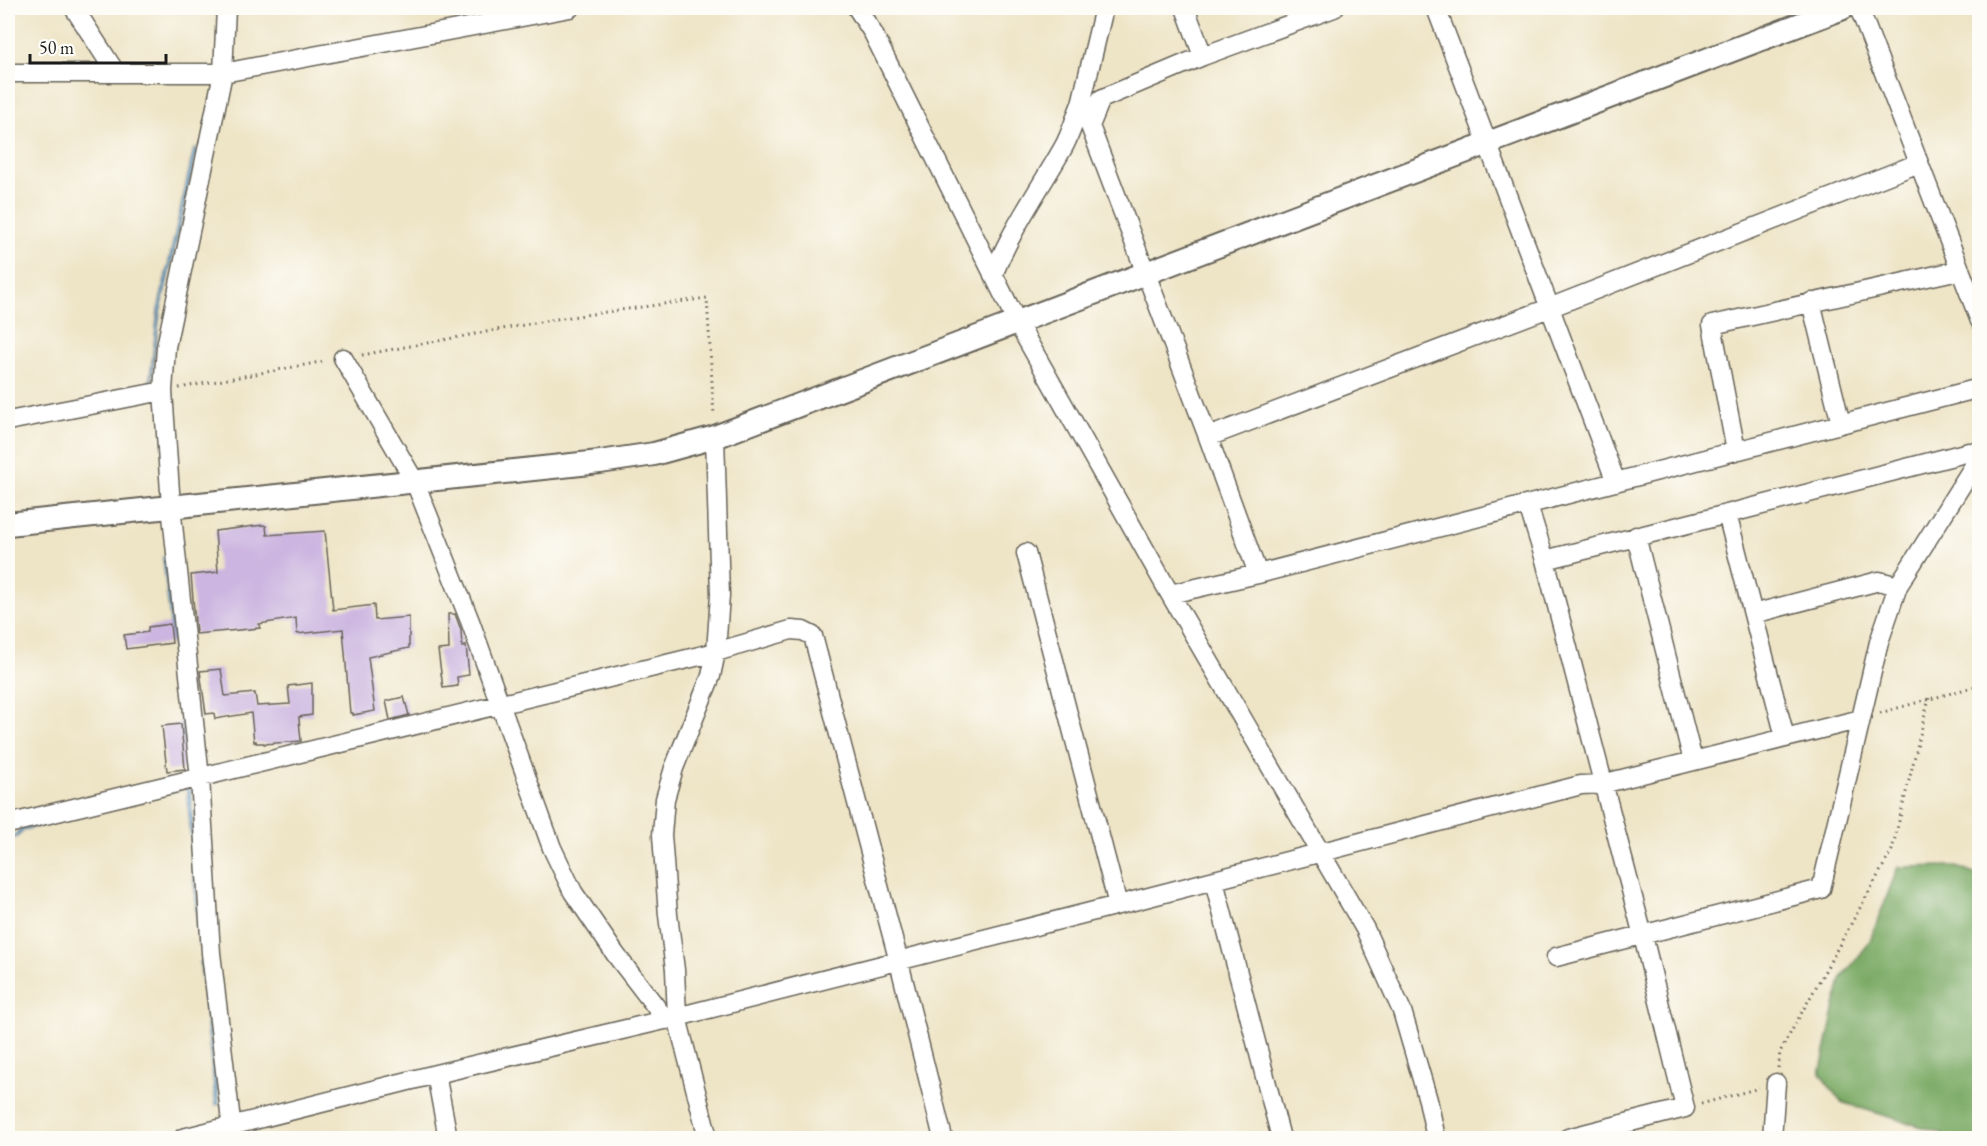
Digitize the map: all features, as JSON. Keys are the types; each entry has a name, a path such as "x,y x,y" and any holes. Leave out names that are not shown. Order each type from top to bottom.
{"street":[{"path":"74,8 116,73"},
{"path":"226,8 223,73 166,347 163,391 171,506 200,778 212,953 232,1132"},
{"path":"8,73 223,73 570,8"},
{"path":"857,8 873,33 1017,322 1170,594 1365,929 1402,1011 1428,1100 1436,1138"},
{"path":"1104,8 1088,107 1090,126 1258,574"},
{"path":"1185,8 1203,56"},
{"path":"993,276 1002,253 1022,217 1088,107 1101,99 1203,56 1334,8"},
{"path":"1436,8 1616,482"},
{"path":"8,524 415,482 654,454 715,437 1843,8"},
{"path":"1859,8 1980,321"},
{"path":"1208,436 1550,308 1919,163"},
{"path":"1736,451 1712,325 1959,270"},
{"path":"1811,302 1841,424"},
{"path":"343,358 415,482 552,848 573,892 616,955 671,1018"},
{"path":"1170,594 1258,574 1980,388"},
{"path":"8,421 163,391"},
{"path":"708,1138 671,1018 675,970 662,835 665,799 674,768 711,676 716,652 720,595 715,437"},
{"path":"1545,560 1969,452 1980,455 1898,586 1880,642 1821,889 1556,957"},
{"path":"1528,505 1545,560 1643,936 1685,1108 1568,1138"},
{"path":"1727,514 1785,738"},
{"path":"1636,536 1693,761"},
{"path":"1026,554 1118,905"},
{"path":"1753,614 1879,581 1898,586"},
{"path":"8,824 716,652 791,630 803,631 813,636 944,1138"},
{"path":"183,1138 232,1132 436,1074 899,962 1581,785 1602,784 1861,719"},
{"path":"1214,881 1281,1138"},
{"path":"436,1074 448,1138"},
{"path":"1772,1138 1776,1083"}],"path":[{"path":"163,391 556,319 707,298 715,437"},
{"path":"1861,719 1980,685"},
{"path":"1685,1108 1776,1083 1780,1053 1892,850 1929,698"}],"green space":[{"path":"1954,866 1979,876 1979,1138 1942,1138 1942,1133 1841,1102 1820,1074 1841,979 1869,943 1898,867"}],"water":[{"path":"194,149 197,149 160,313 151,386 149,387 158,311"},
{"path":"163,557 166,557 189,772 187,772"},
{"path":"190,785 201,944 199,945 187,788 24,830 17,837 8,840 8,836 15,835 22,828"},
{"path":"200,962 202,962 219,1104 216,1105"}],"building":[{"path":"266,526 267,535 325,531 333,610 374,605 375,620 409,617 409,648 368,657 375,711 353,715 350,713 343,629 297,634 296,618 259,624 260,628 196,634 191,575 218,572 215,531"},
{"path":"448,614 455,614 461,630 462,647 466,646 469,675 457,677 458,686 443,688 438,650 449,649"},
{"path":"170,624 172,643 126,649 124,635 148,632 148,627"},
{"path":"221,669 225,696 255,693 257,706 290,704 288,686 312,683 312,715 299,717 301,741 256,743 254,742 251,713 215,719 214,713 206,714 200,671"},
{"path":"404,697 409,715 390,720 386,701"},
{"path":"181,724 185,769 167,771 162,726"}]}
